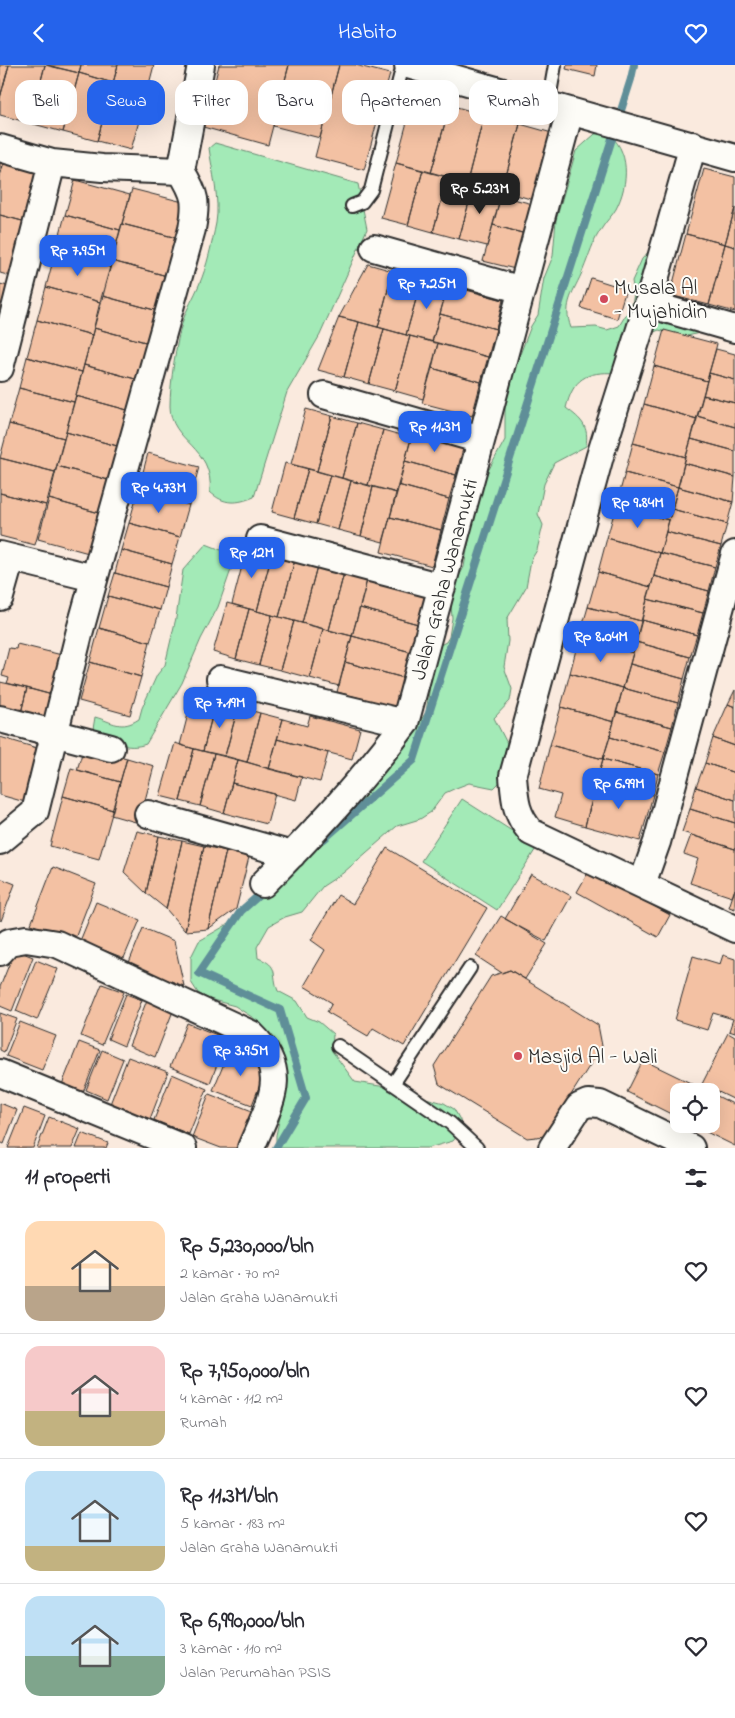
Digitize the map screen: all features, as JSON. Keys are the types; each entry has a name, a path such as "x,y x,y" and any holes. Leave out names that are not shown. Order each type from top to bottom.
{"street":[{"path":"0,841 35,811 94,578 195,214 194,191 181,171 201,65"},
{"path":"408,65 735,158"},
{"name":"Jalan Graha Wanamukti","path":"263,884 292,855 385,751 405,723 570,111"},
{"path":"685,143 648,304 600,456 513,776 515,800 520,819 531,832 642,883 735,929"},
{"path":"0,147 52,163 102,168 181,171"},
{"path":"0,368 11,282 52,163"},
{"path":"374,247 522,290"},
{"path":"648,304 735,329"},
{"path":"324,395 481,439"},
{"path":"260,539 442,587"},
{"path":"642,883 657,842 727,602 735,554"},
{"path":"0,597 5,557 94,578"},
{"path":"220,679 405,723"},
{"path":"0,719 111,748"},
{"path":"148,814 292,855"},
{"path":"0,952 9,942 26,939 58,944 251,1034 261,1043 269,1058 275,1089 251,1148"},
{"path":"0,1073 184,1148"},
{"path":"552,1148 579,1107 588,1103 600,1104 691,1148"}],"lane":[{"path":"352,206 362,201 371,190 403,65"},
{"path":"555,65 570,111"},
{"path":"393,1084 470,968"},
{"path":"338,1046 450,1123 477,1148"}],"green space":[{"path":"606,132 614,139 624,157 625,178 616,209 596,238 570,298 568,311 571,328 596,327 607,330 619,326 632,305 634,293 632,281 642,259 650,250 660,245 654,289 702,320 699,333 684,337 659,330 647,335 616,373 597,374 582,379 569,398 566,408 583,424 587,439 586,446 554,463 544,484 538,514 543,525 537,550 531,560 526,587 507,619 508,641 504,667 512,689 510,701 494,718 510,749 510,772 494,788 469,783 445,793 431,812 420,819 397,826 343,873 323,886 302,912 285,917 269,926 257,947 258,958 269,964 274,971 278,991 297,1001 307,1017 319,1022 333,1034 332,1051 355,1082 386,1087 444,1103 454,1109 460,1120 461,1131 453,1141 428,1148 276,1148 276,1135 284,1099 281,1076 261,1023 235,1006 209,999 198,993 191,982 191,957 199,941 230,923 258,892 329,831 351,819 357,809 359,789 404,748 426,712 431,679 440,645 446,642 449,637 452,618 450,593 464,567 476,501 488,471 505,440 505,403 510,380 531,326 538,315 544,278 553,256 556,220 576,151 595,134"},
{"path":"215,143 358,184 367,229 320,335 287,392 254,497 236,502 220,499 210,492 209,476 205,464 177,428 172,418 170,406 171,386 180,329 204,271 216,223 216,195 209,148"},
{"path":"206,544 229,553 233,564 218,607 201,639 182,683 146,744 125,746 105,738 93,729 95,717 122,725 133,723 139,719 157,675 165,665 176,618 183,570"},
{"path":"462,799 537,847 497,910 421,861"}],"building":[{"path":"0,65 9,65 0,98"},
{"path":"9,65 45,65 41,80 15,80 15,119 0,115 0,98"},
{"path":"45,65 79,73 77,80 41,80"},
{"path":"47,65 81,65 79,73"},
{"path":"81,65 118,65 114,80 103,80 79,73"},
{"path":"118,65 154,65 150,80 114,80"},
{"path":"219,65 289,65 285,80 258,80 258,125 273,125 268,145 203,127 204,125 248,125 248,80 215,80"},
{"path":"289,65 339,65 332,92 332,80 285,80"},
{"path":"339,65 355,65 390,74 388,80 342,80 342,125 376,125 364,170 315,157 323,125 332,125 332,92"},
{"path":"567,65 597,65 595,76 566,69"},
{"path":"79,73 103,80 87,80 87,125 101,125 97,141 63,132 65,125 77,125 77,80"},
{"path":"459,108 469,111 469,125 481,125 467,182 431,173 444,125 459,125"},
{"path":"37,125 65,125 63,132"},
{"path":"101,125 138,125 131,150 97,141"},
{"path":"273,125 323,125 320,138"},
{"path":"406,125 444,125 431,173 396,163"},
{"path":"481,125 520,125 502,191 467,182"},
{"path":"520,125 552,133 534,200 502,191"},
{"path":"0,157 5,158 0,176"},
{"path":"5,158 40,167 26,222 0,215 0,176"},
{"path":"396,163 423,170 408,225 381,218"},
{"path":"704,169 735,177 735,208 725,244 686,234"},
{"path":"423,170 448,177 433,232 408,225"},
{"path":"448,177 474,184 459,239 433,232"},
{"path":"75,180 130,195 120,230 65,215"},
{"path":"474,184 502,191 487,246 459,239"},
{"path":"132,189 187,203 177,238 122,224"},
{"path":"501,196 541,206 533,236 493,225"},
{"path":"735,208 735,247 725,244"},
{"path":"0,215 26,222 11,276 0,273"},
{"path":"65,215 120,230 110,267 55,253"},
{"path":"122,224 177,238 167,276 112,261"},
{"path":"493,225 533,236 523,271 483,261"},
{"path":"686,234 725,244 709,305 670,295"},
{"path":"725,244 735,247 735,312 709,305"},
{"path":"55,253 110,267 100,302 46,287"},
{"path":"112,261 167,276 158,311 103,296"},
{"path":"368,264 393,271 378,327 339,317"},
{"path":"393,271 422,278 406,335 378,327"},
{"path":"422,278 448,285 432,342 406,335"},
{"name":"Musala Al - Mujahidin","path":"591,278 626,289 617,319 581,308"},
{"path":"0,284 8,286 0,318"},
{"path":"448,285 503,300 496,329 440,314"},
{"path":"46,287 100,302 92,335 37,320"},
{"path":"103,296 158,311 149,343 94,328"},
{"path":"440,314 496,329 488,357 432,342"},
{"path":"339,317 359,322 344,377 318,370"},
{"path":"37,320 92,335 82,372 27,357"},
{"path":"359,322 384,329 369,384 344,377"},
{"path":"94,328 149,343 139,380 84,365"},
{"path":"384,329 410,336 395,391 369,384"},
{"path":"664,330 717,344 707,381 654,366"},
{"path":"410,336 438,343 423,399 395,391"},
{"path":"438,343 488,357 481,382 432,368"},
{"path":"716,349 735,354 735,380 709,373"},
{"path":"27,357 82,372 74,402 19,388"},
{"path":"84,365 139,380 131,411 76,396"},
{"path":"654,366 707,381 697,419 644,404"},
{"path":"432,368 481,382 472,416 422,403"},
{"path":"709,373 735,380 735,403 703,395"},
{"path":"19,388 74,402 64,438 9,424"},
{"path":"703,395 735,403 735,427 697,416"},
{"path":"76,396 131,411 121,447 66,432"},
{"path":"644,404 697,419 686,457 633,443"},
{"path":"306,409 332,416 317,471 291,464"},
{"path":"332,416 357,423 342,478 317,471"},
{"path":"697,416 735,427 735,451 691,439"},
{"path":"357,423 383,430 368,485 342,478"},
{"path":"9,424 64,438 55,472 0,458"},
{"path":"383,430 411,438 397,493 368,485"},
{"path":"66,432 121,447 112,481 57,466"},
{"path":"413,432 464,445 456,475 405,461"},
{"path":"691,439 735,451 735,477 684,463"},
{"path":"633,443 686,457 678,487 625,473"},
{"path":"148,453 199,467 189,505 138,491"},
{"path":"0,458 55,472 46,505 0,493"},
{"path":"405,461 456,475 449,499 398,485"},
{"path":"285,463 308,469 294,518 272,512"},
{"path":"684,463 735,477 733,502 678,487"},
{"path":"57,466 112,481 103,514 49,499"},
{"path":"308,469 330,475 316,524 294,518"},
{"path":"625,473 678,487 669,520 616,506"},
{"path":"330,475 351,481 338,530 316,524"},
{"path":"351,481 373,487 361,536 338,530"},
{"path":"398,485 449,499 441,530 390,517"},
{"path":"373,487 397,493 383,542 361,536"},
{"path":"678,487 733,502 727,524 672,509"},
{"path":"138,491 189,505 180,537 129,523"},
{"path":"0,493 46,505 35,545 0,536"},
{"path":"49,499 103,514 92,554 38,539"},
{"path":"616,506 669,520 660,553 607,538"},
{"path":"672,509 727,524 721,546 666,532"},
{"path":"390,517 441,530 432,566 381,552"},
{"path":"129,523 180,537 172,564 121,550"},
{"path":"666,532 721,546 715,567 660,553"},
{"path":"607,538 660,553 651,587 598,572"},
{"path":"247,547 272,554 257,611 232,604"},
{"path":"121,550 172,564 166,587 115,573"},
{"path":"660,553 715,567 709,591 654,576"},
{"path":"272,554 295,560 279,617 257,611"},
{"path":"295,560 317,566 302,623 279,617"},
{"path":"317,566 344,573 329,630 302,623"},
{"path":"598,572 651,587 641,621 588,607"},
{"path":"115,573 166,587 160,610 108,596"},
{"path":"344,573 367,580 352,636 329,630"},
{"path":"654,576 709,591 703,613 647,599"},
{"path":"367,580 426,595 418,624 360,608"},
{"path":"108,596 160,610 150,642 99,628"},
{"path":"647,599 703,613 697,635 642,620"},
{"path":"227,603 249,609 236,659 213,652"},
{"path":"588,607 641,621 633,653 579,638"},
{"path":"360,608 418,624 411,652 352,636"},
{"path":"249,609 272,615 259,665 236,659"},
{"path":"272,615 294,621 280,670 259,665"},
{"path":"642,620 697,635 690,657 636,642"},
{"path":"294,621 323,629 310,678 280,670"},
{"path":"99,628 150,642 141,677 90,662"},
{"path":"323,629 352,636 339,686 310,678"},
{"path":"352,636 411,652 404,678 345,662"},
{"path":"579,638 633,653 623,688 570,673"},
{"path":"636,642 690,657 684,679 630,664"},
{"path":"17,644 66,656 56,696 7,683 9,678 2,676 9,648 16,649"},
{"path":"90,662 141,677 130,715 79,701"},
{"path":"345,662 404,678 396,707 337,692"},
{"path":"630,664 684,679 678,703 623,688"},
{"path":"570,673 623,688 614,722 561,707"},
{"path":"0,682 27,688 21,713 0,708"},
{"path":"27,688 56,696 50,720 21,713"},
{"path":"623,688 678,703 672,727 616,712"},
{"path":"735,690 735,707 728,704"},
{"path":"193,695 216,701 203,751 180,745"},
{"path":"216,701 238,707 225,756 203,751"},
{"path":"728,704 735,707 735,746 713,738"},
{"path":"238,707 260,713 247,762 225,756"},
{"path":"561,707 614,722 603,759 550,745"},
{"path":"616,712 672,727 665,752 610,737"},
{"path":"260,713 283,719 269,769 247,762"},
{"path":"310,716 360,729 352,759 277,739 283,719 307,726"},
{"path":"0,737 40,749 25,802 0,795"},
{"path":"610,737 665,752 658,774 603,759"},
{"path":"713,738 735,746 735,773 705,763"},
{"path":"277,739 328,753 320,782 269,769"},
{"path":"175,743 194,749 180,801 160,796"},
{"path":"550,745 603,759 585,826 555,817 561,795 539,789"},
{"path":"84,747 127,758 120,782 77,770"},
{"path":"194,749 214,754 200,806 180,801"},
{"path":"214,754 238,760 224,813 200,806"},
{"path":"127,758 154,766 139,823 111,815"},
{"path":"603,759 658,774 653,795 597,780"},
{"path":"238,760 302,777 296,800 232,783"},
{"path":"705,763 735,773 735,800 696,787"},
{"path":"71,768 120,782 113,810 63,796"},
{"path":"597,780 653,795 640,841 585,826"},
{"path":"232,783 275,794 267,824 224,813"},
{"path":"696,787 735,800 735,823 690,809"},
{"path":"63,796 113,810 99,859 50,846"},
{"path":"690,809 735,823 735,849 682,832"},
{"path":"137,831 159,836 146,893 124,872"},
{"path":"691,835 735,849 735,889 732,897 690,883 698,859 684,854"},
{"path":"159,836 182,841 166,909 146,893"},
{"path":"182,841 204,846 185,931 166,909"},
{"path":"204,846 226,851 208,929 185,931"},
{"path":"387,848 487,908 404,1046 373,1028 368,1036 327,1012 332,1003 304,986 325,950 311,940 338,895 353,904"},
{"path":"226,851 249,857 236,909 208,929"},
{"path":"53,867 96,884 74,941 31,924"},
{"path":"589,871 670,915 658,937 577,892"},
{"path":"531,874 571,896 546,941 505,919"},
{"path":"0,878 15,884 1,921 0,920"},
{"path":"735,889 735,909 729,907"},
{"path":"96,902 140,920 124,958 80,941"},
{"path":"501,916 547,944 525,979 510,970 502,973 476,956"},
{"path":"143,928 174,941 184,986 128,965"},
{"path":"15,950 33,957 12,1011 0,1006 0,987"},
{"path":"723,955 735,959 735,1033 729,1031 733,1019 713,1013 707,1030 675,1020 693,956 720,964"},
{"path":"36,960 58,969 37,1020 16,1011"},
{"name":"Masjid Al - Wali","path":"510,970 598,1025 602,1046 545,1136 527,1138 439,1084 434,1066 491,976"},
{"path":"102,984 124,992 102,1045 81,1036"},
{"path":"126,994 142,1000 124,1046 108,1039"},
{"path":"147,1000 173,1011 155,1057 129,1046"},
{"path":"0,1013 17,1019 4,1052 0,1050"},
{"path":"20,1022 56,1036 42,1070 6,1056"},
{"path":"187,1023 227,1039 210,1083 170,1067"},
{"path":"728,1033 735,1037 735,1100 720,1093 720,1083 703,1083"},
{"path":"79,1042 100,1050 82,1095 61,1087"},
{"path":"230,1049 268,1064 252,1105 213,1090"},
{"path":"102,1050 123,1059 107,1099 86,1090"},
{"path":"128,1057 168,1072 150,1119 110,1104"},
{"path":"643,1060 690,1083 670,1083 670,1114 627,1092"},
{"path":"172,1074 207,1089 189,1134 154,1120"},
{"path":"209,1094 252,1111 237,1148 221,1148 192,1137"},
{"path":"720,1098 735,1105 735,1146 708,1133 720,1133"},
{"path":"0,1103 17,1110 4,1144 0,1142"},
{"path":"24,1108 45,1116 33,1148 8,1148"},
{"path":"49,1117 80,1129 72,1148 37,1148"},
{"path":"82,1133 108,1143 106,1148 76,1148"}],"waterway":[{"path":"324,839 414,760 634,65"},
{"path":"266,889 241,911 199,973 280,1010 306,1098 276,1148"}],"place":[{"name":"Musala Al - Mujahidin","path":"604,299"},
{"name":"Masjid Al - Wali","path":"518,1056"}]}
